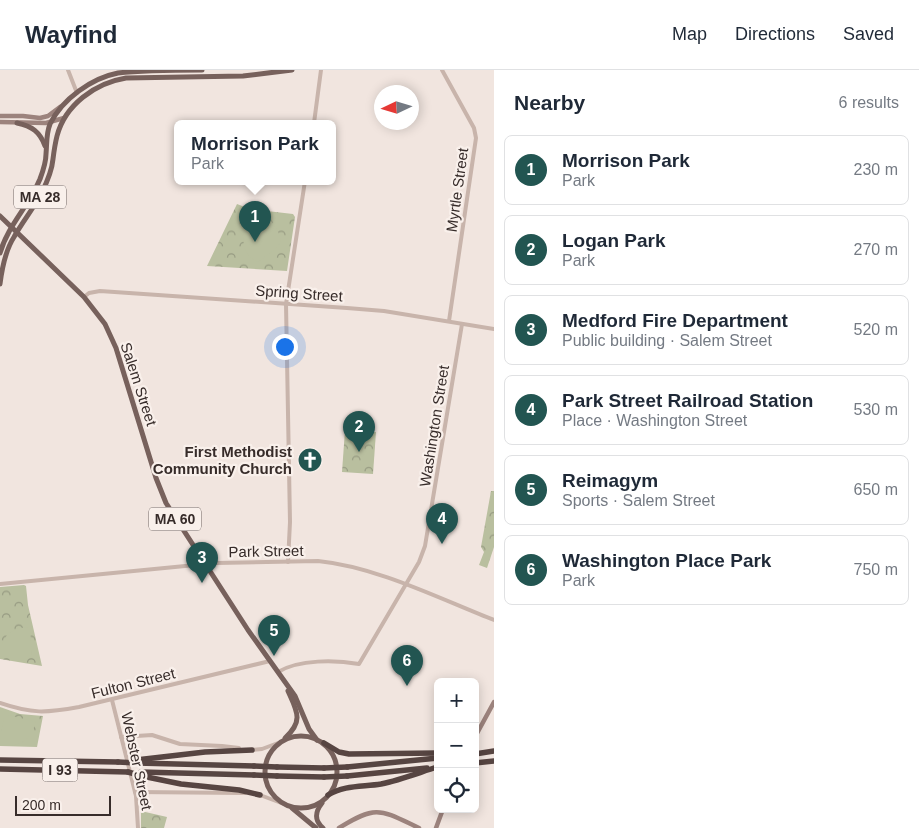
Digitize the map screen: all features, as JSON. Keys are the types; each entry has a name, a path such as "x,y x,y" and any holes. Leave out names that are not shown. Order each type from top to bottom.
{"highway":[{"path":"324,743 339,752 349,754 434,753"},
{"path":"137,761 200,753 252,750"},
{"path":"479,753 494,752"},
{"name":"I 93","path":"0,760 137,761 324,768 434,758"},
{"path":"479,763 494,761"},
{"name":"I 93","path":"0,769 324,777 434,767"},
{"path":"326,797 335,790 388,782 434,768"},
{"path":"142,774 181,784 240,790 260,795"}],"main road":[{"name":"MA 28","path":"0,253 11,227 36,188 44,166 46,140 51,123 67,101 97,80 112,75 127,72 163,70 202,70"},
{"name":"MA 28","path":"0,284 5,258 16,232 34,208 44,188 52,163 55,143 64,118 71,109 93,90 108,82 121,79 253,75 292,70"},
{"path":"0,116 16,115 44,118 67,101"},
{"path":"0,122 51,123 64,118"},
{"path":"17,123 28,125 37,132 46,150"},
{"path":"46,140 49,134 53,132 56,136 55,143"},
{"name":"Salem Street","path":"0,216 86,299 101,318 113,340 163,498 205,564 295,696 309,729 318,740"},
{"name":"Salem Street","path":"283,739 296,726 298,716 285,683"},
{"path":"479,730 494,702"},
{"path":"283,739 302,736 318,740 324,743 334,757 337,768 334,787 316,814 318,823 323,828"},
{"name":"MA 60","path":"283,739 268,756 266,778 273,794 316,828"},
{"path":"287,805 308,807 326,797"},
{"path":"340,828 358,816 378,812 393,815 418,828"},
{"path":"436,828 442,813"}],"street":[{"path":"68,70 77,93"},
{"path":"314,120 321,70"},
{"name":"Myrtle Street","path":"442,70 474,128 476,138 449,321"},
{"path":"288,562 290,522 286,304 304,185"},
{"name":"Spring Street","path":"86,299 100,291 384,311 494,329"},
{"name":"Washington Street","path":"278,672 285,668 314,662 344,661 359,664 419,562 425,546 462,324"},
{"name":"Park Street","path":"0,584 205,564 334,563 368,571 494,620"},
{"name":"Fulton Street","path":"0,703 41,713 79,708 270,661"},
{"name":"Webster Street","path":"112,700 135,792 138,808 138,828"},
{"path":"121,737 152,734 180,744 252,750 264,749 278,743"},
{"path":"135,792 260,795 287,805"}],"green space":[{"path":"237,204 250,209 293,214 295,217 287,271 207,266"},
{"path":"255,215 267,215 280,237 278,246 258,262 247,253 243,240 246,226"},
{"path":"345,430 376,432 373,474 342,472"},
{"path":"491,491 494,491 494,547 487,568 479,565 484,552 481,547"},
{"path":"26,586 28,605 42,666 0,659 0,587"},
{"path":"30,627 32,655 29,658 2,658 2,644 8,633 20,628"},
{"path":"0,707 20,714 43,716 37,747 0,746"},
{"path":"8,715 36,722 28,738 20,744 2,746 2,727 4,717"},
{"path":"141,811 167,817 164,828 141,828"}],"place":[{"name":"Morrison Park","path":"255,242"},
{"name":"Logan Park","path":"359,452"},
{"name":"First Methodist Community Church","path":"310,460"},
{"name":"Park Street Railroad Station","path":"442,544"},
{"name":"Medford Fire Department","path":"202,583"},
{"name":"Reimagym","path":"274,656"},
{"name":"Washington Place Park","path":"407,686"}]}
